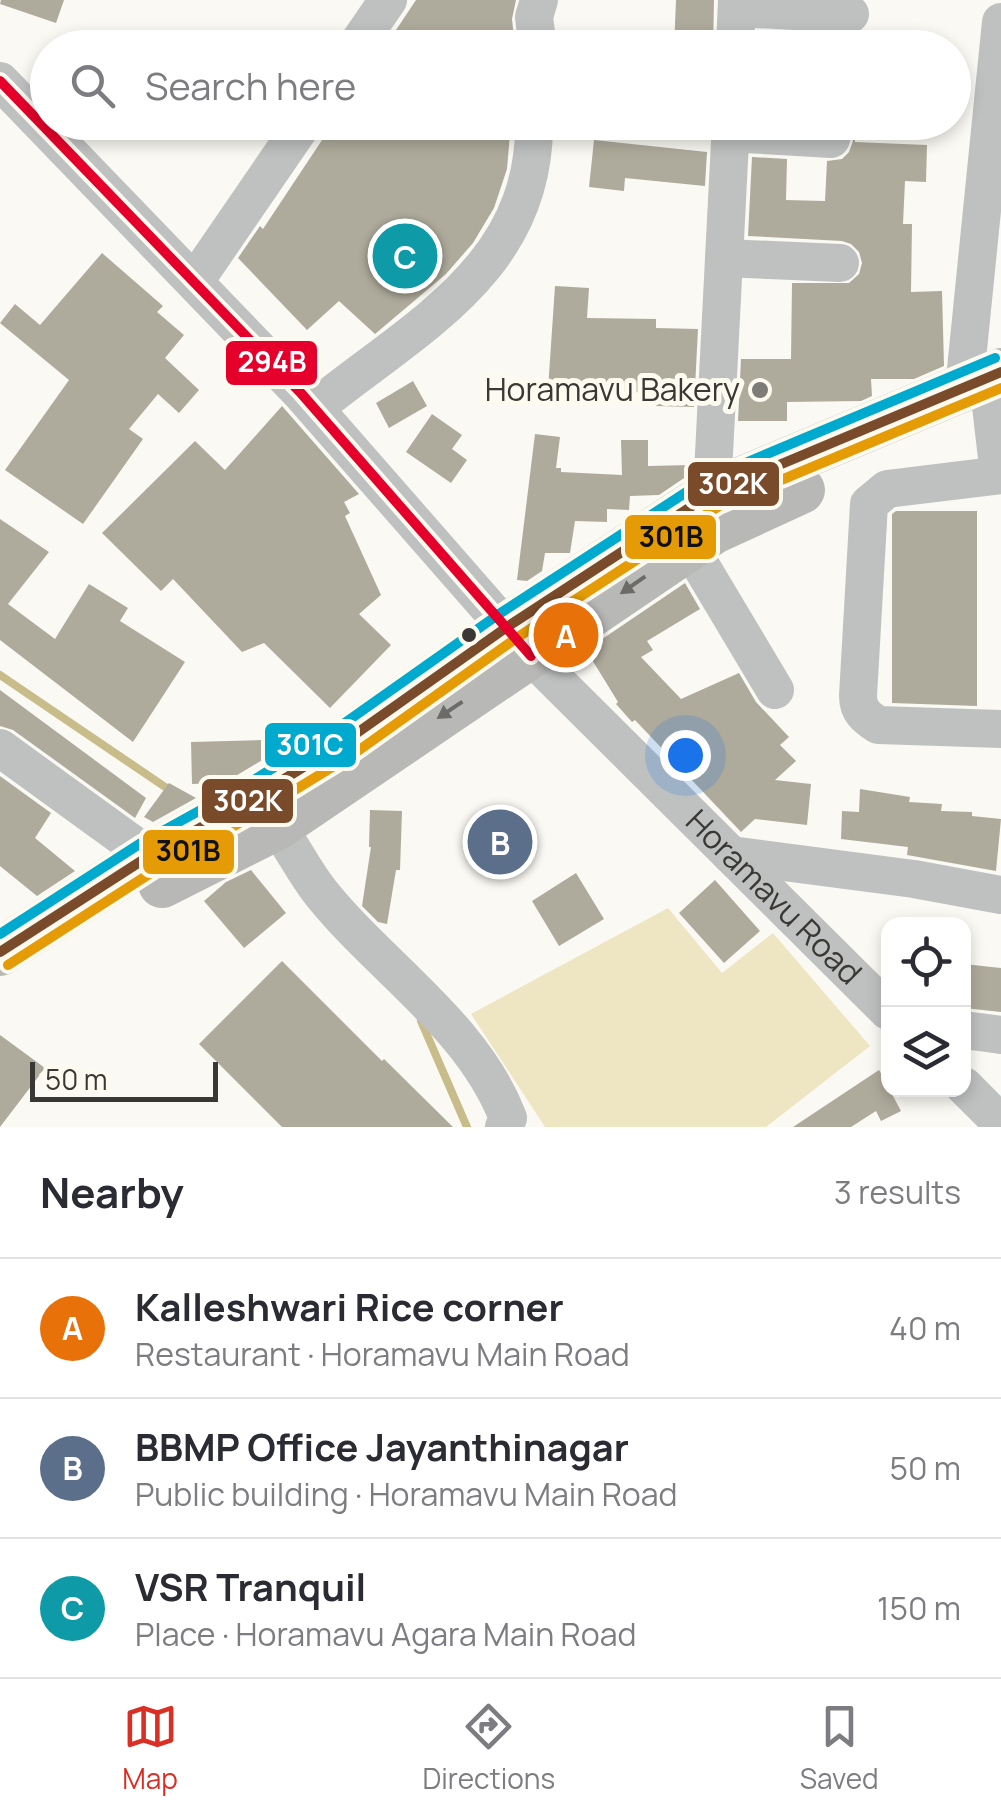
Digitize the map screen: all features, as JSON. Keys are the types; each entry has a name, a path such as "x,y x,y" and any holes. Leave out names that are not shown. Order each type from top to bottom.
{"main road":[{"path":"0,980 237,830 519,641 712,494 989,392"},
{"path":"519,641 714,530 962,422 989,392"},
{"path":"8,935 149,856 237,830"}],"street":[{"path":"368,30 388,0"},
{"path":"536,30 534,17 539,0"},
{"path":"735,30 737,4 850,14"},
{"path":"1001,22 989,392 1000,475 887,489 870,504 858,705 865,717 878,725 1001,729"},
{"name":"Horamavu Road","path":"0,81 30,112"},
{"name":"Horamavu Road","path":"58,140 315,408 519,641 884,1007"},
{"path":"195,281 292,140"},
{"path":"315,408 439,315 494,255 520,210 533,140"},
{"path":"712,494 730,140"},
{"path":"724,258 840,264"},
{"path":"689,546 775,690"},
{"path":"0,748 149,856"},
{"path":"237,830 321,892 468,1049 500,1098 510,1124"},
{"path":"731,855 914,879 1001,895"},
{"path":"971,1031 1001,1035"},
{"path":"971,1093 1001,1123"}],"shaded area":[{"path":"668,908 722,973 773,933 870,1046 766,1127 545,1127 471,1014"}],"building":[{"path":"1,0 64,0 56,23 0,4"},
{"path":"416,0 516,0 513,30 396,30"},
{"path":"676,0 714,0 713,30 675,30"},
{"path":"322,140 509,140 507,169 494,208 473,243 446,274 375,334 339,301 307,330 238,258 260,226 263,229"},
{"path":"594,140 707,152 705,186 625,178 624,191 589,187"},
{"path":"853,141 927,145 926,182 905,181 903,224 912,224 911,292 942,291 944,366 914,379 871,379 872,396 861,401 787,402 787,421 738,421 741,359 791,359 792,283 849,283 859,274 862,263 859,252 842,241 748,236 752,157 787,159 786,200 825,201 827,161 842,159"},
{"path":"102,253 163,306 157,312 184,335 165,358 199,390 179,413 158,394 129,429 143,439 83,524 5,470 69,380 0,323 15,304 40,325"},
{"path":"555,286 589,288 587,318 656,319 656,328 698,329 694,407 656,406 657,393 548,389"},
{"path":"413,381 427,406 389,428 376,403"},
{"path":"282,406 359,494 344,502 350,513 345,516 381,595 359,614 391,645 330,708 264,643 242,652 173,579 161,591 102,533 195,441 225,470"},
{"path":"432,414 462,435 452,449 467,460 451,483 406,452"},
{"path":"535,434 560,437 556,468 561,468 561,472 622,475 621,440 648,440 648,466 691,465 690,474 659,495 630,496 629,510 607,509 607,522 575,521 570,553 545,553 542,571 527,581 517,580"},
{"path":"977,511 977,706 892,703 892,514"},
{"path":"0,519 49,552 8,604 55,639 89,584 128,608 120,621 185,662 133,742 0,640"},
{"path":"685,583 700,609 647,641 653,650 641,657 681,699 739,673 756,702 789,737 780,745 796,761 775,780 811,784 807,825 755,819 741,832 616,704 586,650"},
{"path":"0,690 146,798 135,818 13,730 0,726"},
{"path":"263,740 264,759 224,783 192,784 191,742"},
{"path":"0,776 51,813 35,838 75,871 37,896 0,866"},
{"path":"169,783 196,798 153,822 144,817"},
{"path":"860,789 910,797 909,802 942,804 941,811 972,812 972,816 1001,819 996,871 907,855 908,847 841,839 842,811 859,812"},
{"path":"370,810 402,811 400,870 396,870 387,924 378,922 362,906 371,847"},
{"path":"251,870 286,913 244,948 204,901 226,882"},
{"path":"576,873 604,919 559,946 532,901"},
{"path":"715,880 760,931 724,963 679,913"},
{"path":"282,961 453,1127 282,1127 199,1044"},
{"path":"971,965 1001,968 1001,1012 971,1009"},
{"path":"0,1035 45,1068 0,1127"},
{"path":"879,1070 881,1097 893,1097 901,1111 881,1121 876,1111 851,1127 793,1127"}],"waterway":[{"path":"0,675 171,791"},
{"path":"421,1021 467,1127"}],"transit line":[{"name":"294B","path":"0,81 30,112"},
{"name":"294B","path":"57,140 300,392 531,656"},
{"name":"301C","path":"0,934 141,843 339,727 499,614 705,480 995,358"},
{"name":"302K","path":"0,952 149,856 347,740 507,627 712,493 1001,372"},
{"name":"301B","path":"8,965 157,869 355,753 515,639 719,506 1001,388"}],"place":[{"name":"VSR Tranquil","path":"405,256"},
{"name":"Horamavu Bakery","path":"760,390"},
{"name":"Kalleshwari Rice corner","path":"566,635"},
{"name":"BBMP Office Jayanthinagar","path":"500,842"}]}
